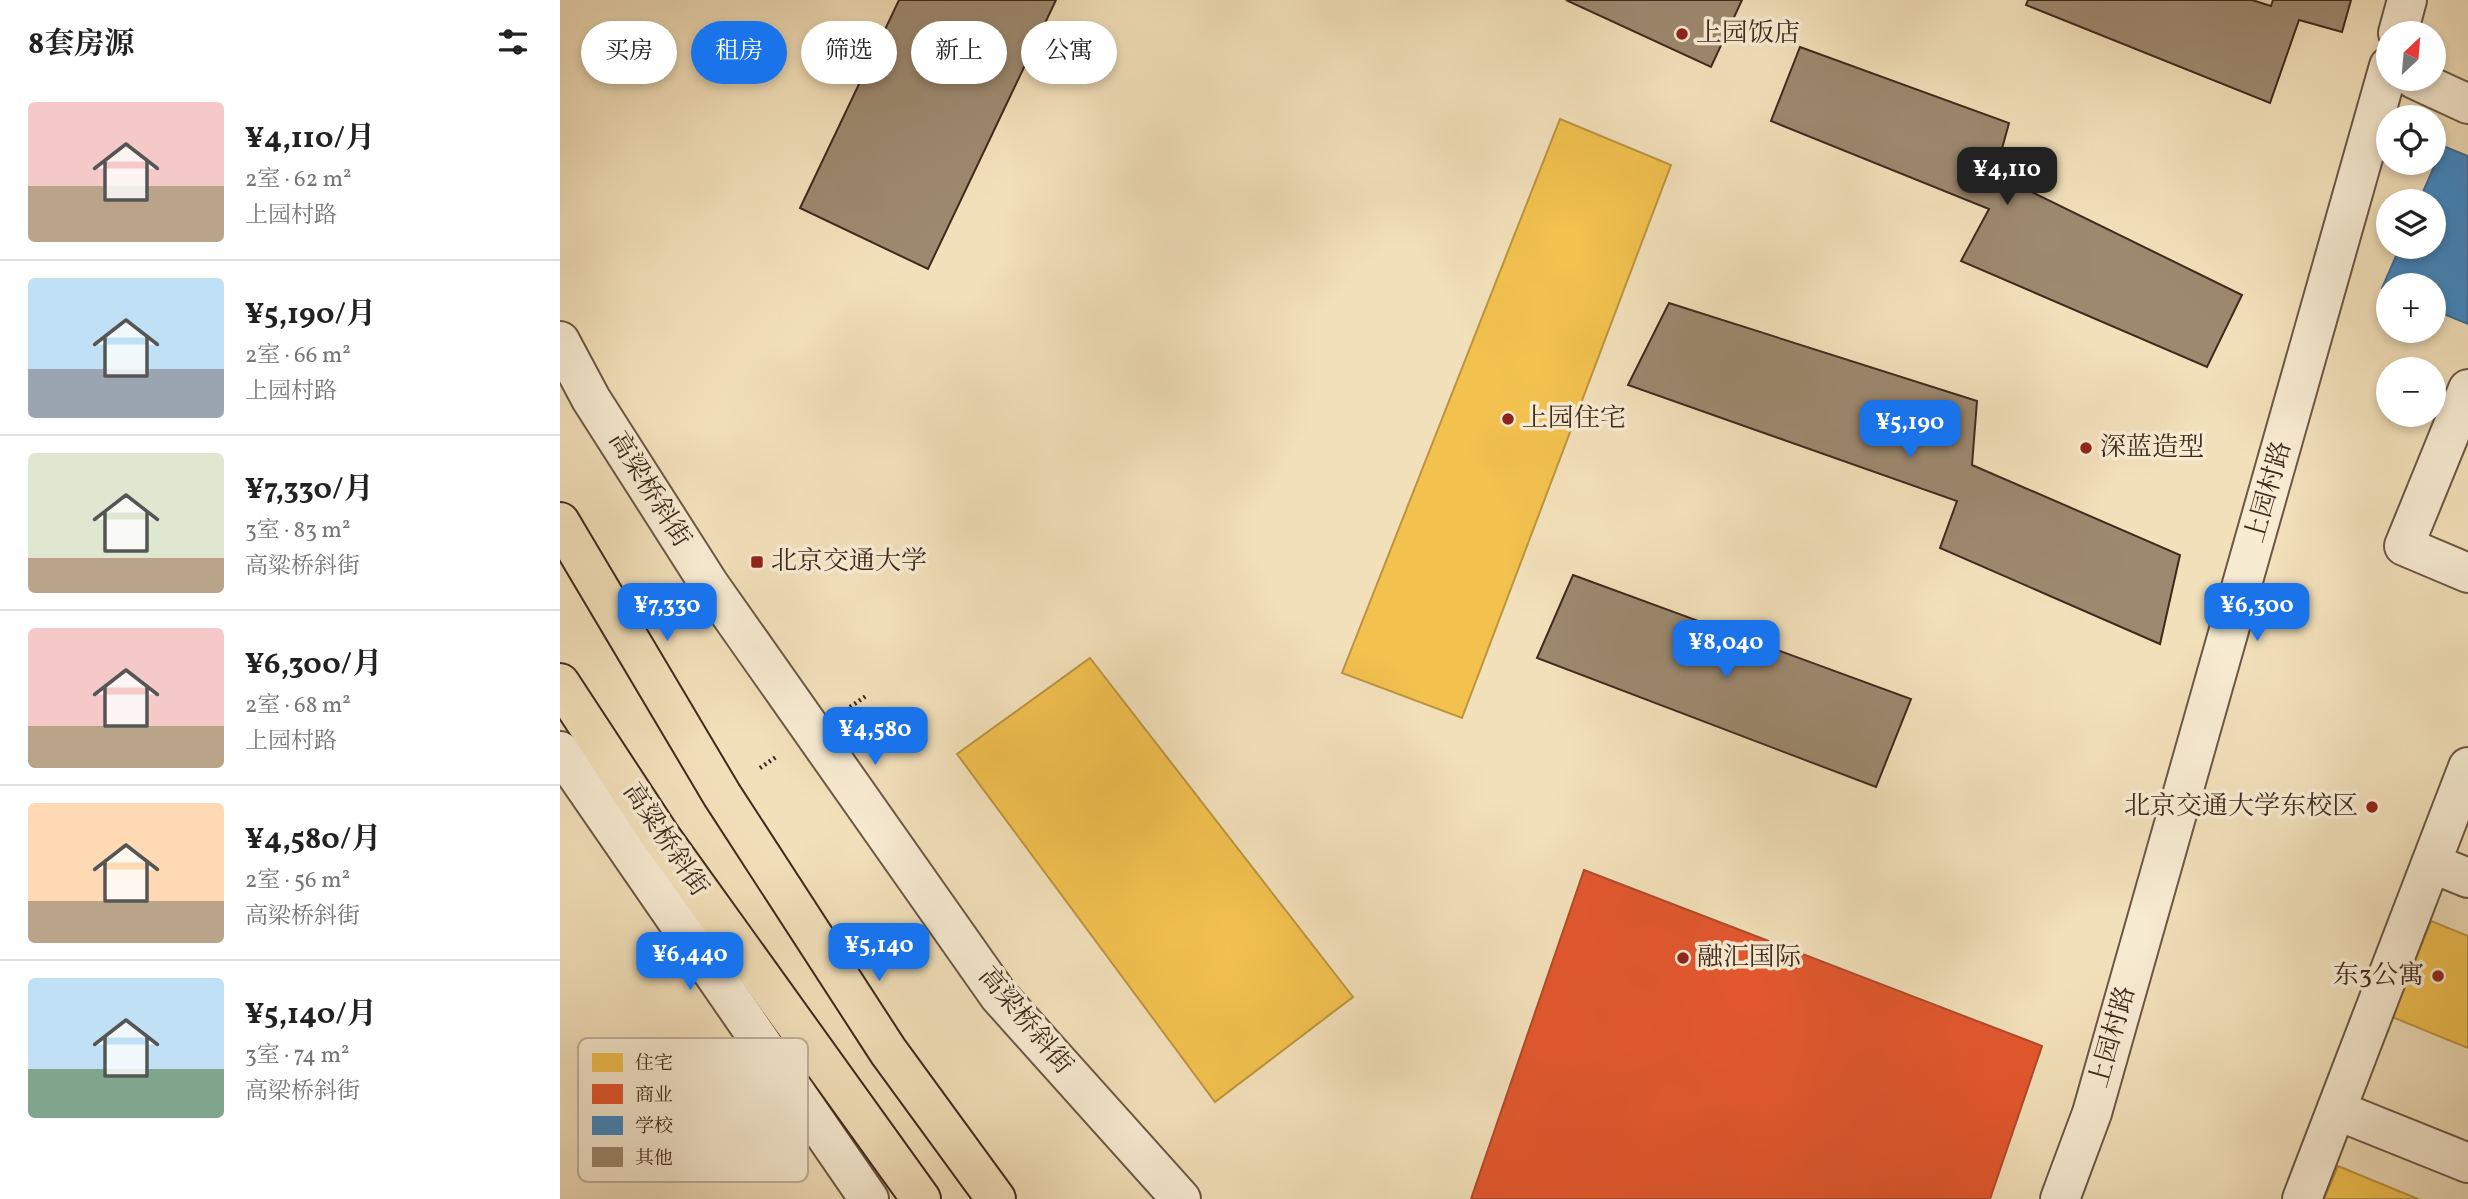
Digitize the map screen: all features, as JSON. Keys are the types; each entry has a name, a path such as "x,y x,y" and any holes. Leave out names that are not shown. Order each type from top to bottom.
{"main road":[{"path":"560,522 722,795 888,1051 996,1199"},
{"name":"高粱桥斜街","path":"560,683 661,837 805,1038"},
{"name":"高粱桥斜街","path":"808,1042 921,1199"}],"street":[{"path":"2401,21 2407,0"},
{"name":"上园村路","path":"2060,1199 2092,1113 2382,91"},
{"path":"2440,91 2468,104"},
{"name":"高梁桥斜街","path":"560,341 592,399 709,584 999,996 1181,1199"},
{"path":"2468,389 2404,546 2468,573"},
{"path":"560,751 758,1038"},
{"path":"2302,1199 2468,767"},
{"path":"2431,863 2468,878"},
{"path":"2336,1110 2468,1163"},
{"path":"808,1111 869,1199"}],"building: 住宅":[{"name":"上园住宅","path":"1560,119 1671,165 1462,718 1342,673"},
{"path":"1090,658 1353,997 1215,1102 957,754"},
{"name":"东3公寓","path":"2431,921 2468,936 2468,1048 2392,1017"},
{"path":"2338,1166 2418,1199 2324,1199"}],"building: 商业":[{"name":"融汇国际","path":"1584,870 2042,1046 1990,1199 1471,1199"}],"building: 学校":[{"path":"2446,147 2468,156 2468,324 2446,315 2446,273 2389,273 2395,259 2446,259 2446,189 2424,189 2430,175 2446,175"}],"building: 其他":[{"path":"899,0 1056,0 1046,21 1021,21 1021,74 928,269 800,208 859,84 897,84 897,21 889,21"},
{"name":"上园饭店","path":"1566,0 1742,0 1711,67"},
{"path":"2028,0 2252,0 2271,6 2273,0 2351,0 2342,32 2299,20 2270,103 2026,5"},
{"path":"1800,47 2009,123 1995,174 2242,295 2207,367 1961,261 1989,209 1771,121"},
{"path":"1669,303 1977,401 1972,465 2180,555 2160,644 1940,548 1957,501 1628,385"},
{"path":"1573,575 1911,699 1876,787 1537,658"}],"place":[{"name":"上园饭店","path":"1682,34"},
{"name":"上园住宅","path":"1508,419"},
{"name":"深蓝造型","path":"2086,448"},
{"name":"北京交通大学","path":"757,562"},
{"name":"北京交通大学东校区","path":"2372,807"},
{"name":"融汇国际","path":"1683,958"},
{"name":"东3公寓","path":"2438,976"}]}
